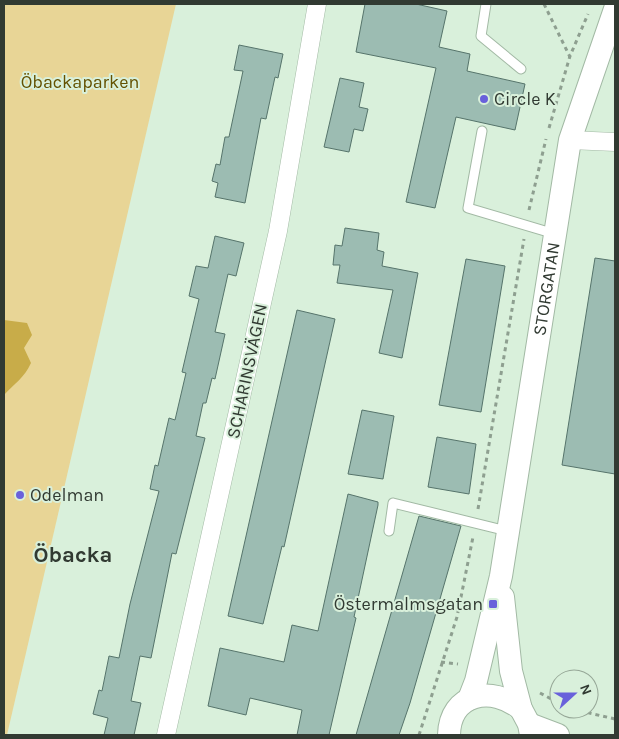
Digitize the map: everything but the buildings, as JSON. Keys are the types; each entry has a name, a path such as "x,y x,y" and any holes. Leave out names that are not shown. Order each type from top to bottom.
{"street":[{"name":"SCHARINSVÄGEN","path":"166,735 278,231 317,4"},
{"name":"STORGATAN","path":"449,735 450,723 455,713 469,699 487,636 501,576 570,140 615,9"},
{"path":"570,140 615,142"},
{"name":"STORGATAN","path":"501,576 511,671 537,727"},
{"name":"STORGATAN","path":"469,699 492,694 509,699 537,727"}],"lane":[{"path":"486,4 481,36 521,69"},
{"path":"482,131 468,208 555,234"},
{"path":"389,530 393,503 508,531"}],"path":[{"path":"544,4 570,56 594,67"},
{"path":"477,512 526,226 559,88 570,56 589,12"},
{"path":"420,735 457,617 474,531"},
{"path":"599,715 615,719"}],"green space":[{"name":"Öbackaparken","path":"4,4 176,4 7,735 4,735"}],"shaded area":[{"path":"4,320 27,323 32,335 24,348 31,363 22,377 4,395"}],"place":[{"name":"Circle K","path":"484,99"},
{"name":"Odelman","path":"20,495"},
{"name":"Östermalmsgatan","path":"493,604"}],"district":[{"name":"Öbacka","path":"73,554"}]}
